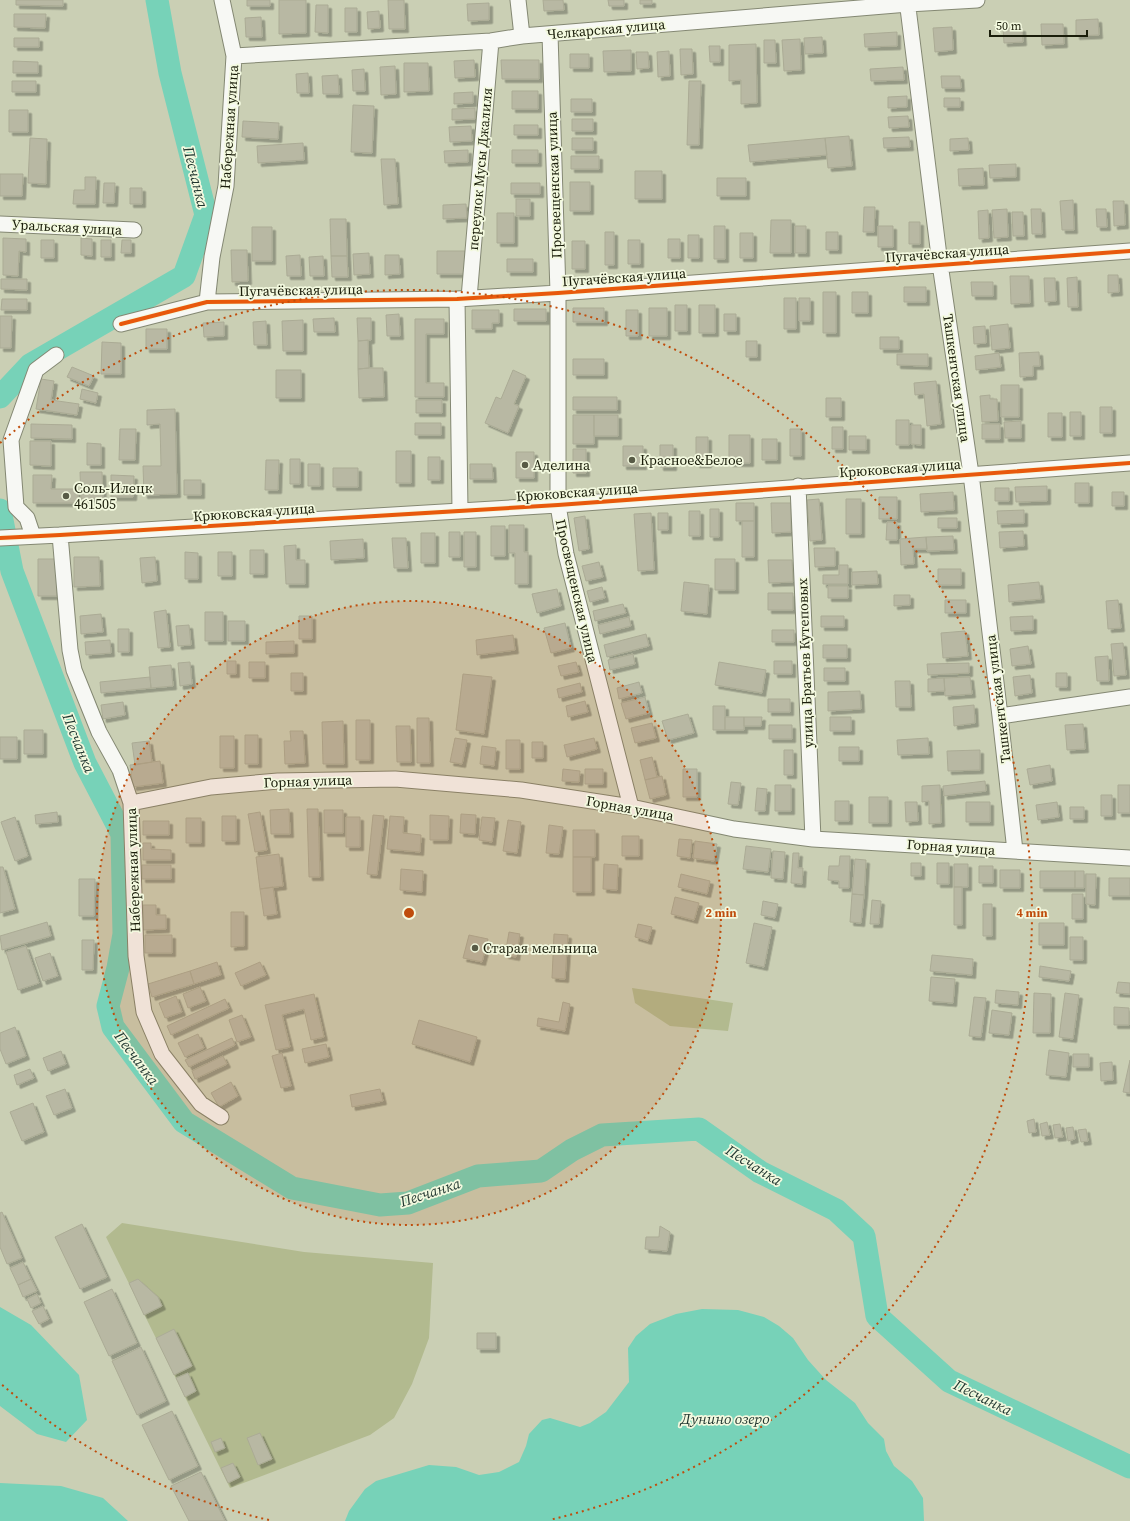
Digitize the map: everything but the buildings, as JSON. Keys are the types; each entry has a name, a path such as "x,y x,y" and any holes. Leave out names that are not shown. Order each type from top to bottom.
{"street":[{"name":"Набережная улица","path":"207,302 212,257 226,186 234,56 222,0"},
{"path":"518,0 522,36"},
{"name":"Челкарская улица","path":"234,56 491,41 522,36 908,2 977,0"},
{"name":"Ташкентская улица","path":"908,2 940,264 971,474 1015,852"},
{"name":"Просвещенская улица","path":"550,34 558,293 558,505 566,554 631,807"},
{"name":"переулок Мусы Джалиля","path":"460,510 463,299 491,41"},
{"name":"Уральская улица","path":"0,224 134,230"},
{"name":"Пугачёвская улица","path":"121,324 207,302 463,299 1130,251"},
{"path":"29,537 27,518 16,507 11,440 36,370 56,355"},
{"name":"Крюковская улица","path":"0,538 558,505 798,486 1130,463"},
{"name":"улица Братьев Кутеповых","path":"798,486 812,839"},
{"name":"Набережная улица","path":"60,535 70,650 74,670 99,732 120,770 131,803 136,956 144,1012 162,1054 201,1104 221,1117"},
{"path":"1000,716 1130,697"},
{"name":"Горная улица","path":"131,803 211,787 278,781 395,779 521,790 631,807 734,829 812,839 1130,858"}],"green space":[{"path":"632,988 733,1003 728,1031 670,1026 635,1003"},
{"path":"122,1223 304,1252 433,1263 429,1338 412,1384 394,1418 370,1435 230,1488 106,1237"}],"water":[{"path":"0,1307 31,1325 79,1375 87,1420 66,1442 37,1434 0,1406"},
{"name":"Дунино озеро","path":"702,1309 738,1310 764,1317 779,1326 793,1338 808,1360 826,1380 855,1403 868,1423 884,1439 886,1451 894,1466 912,1481 923,1498 924,1521 345,1521 349,1511 365,1489 376,1481 429,1465 456,1467 479,1475 499,1472 519,1462 526,1446 529,1434 542,1420 550,1418 580,1427 590,1423 606,1412 629,1382 628,1348 636,1336 650,1324 676,1314"},
{"path":"0,1483 61,1486 103,1498 128,1521 0,1521"}],"waterway":[{"name":"Песчанка","path":"0,397 30,365 184,276 206,215 170,73 157,0"},
{"name":"Песчанка","path":"0,510 12,571 85,763 122,834 124,934 118,968 108,1006 113,1027 184,1122 292,1188 380,1205 408,1203 478,1176 541,1171 572,1150 602,1135 699,1129 760,1172 836,1210 864,1236 877,1316 949,1381 1130,1467"}],"cycle path":[{"path":"121,324 207,302 457,299 558,293 1130,251"},
{"path":"0,538 558,505 1130,463"}],"place":[{"name":"Красное&Белое","path":"632,460"},
{"name":"Аделина","path":"525,465"},
{"name":"Соль-Илецк 461505","path":"66,496"},
{"name":"Старая мельница","path":"475,948"}]}
